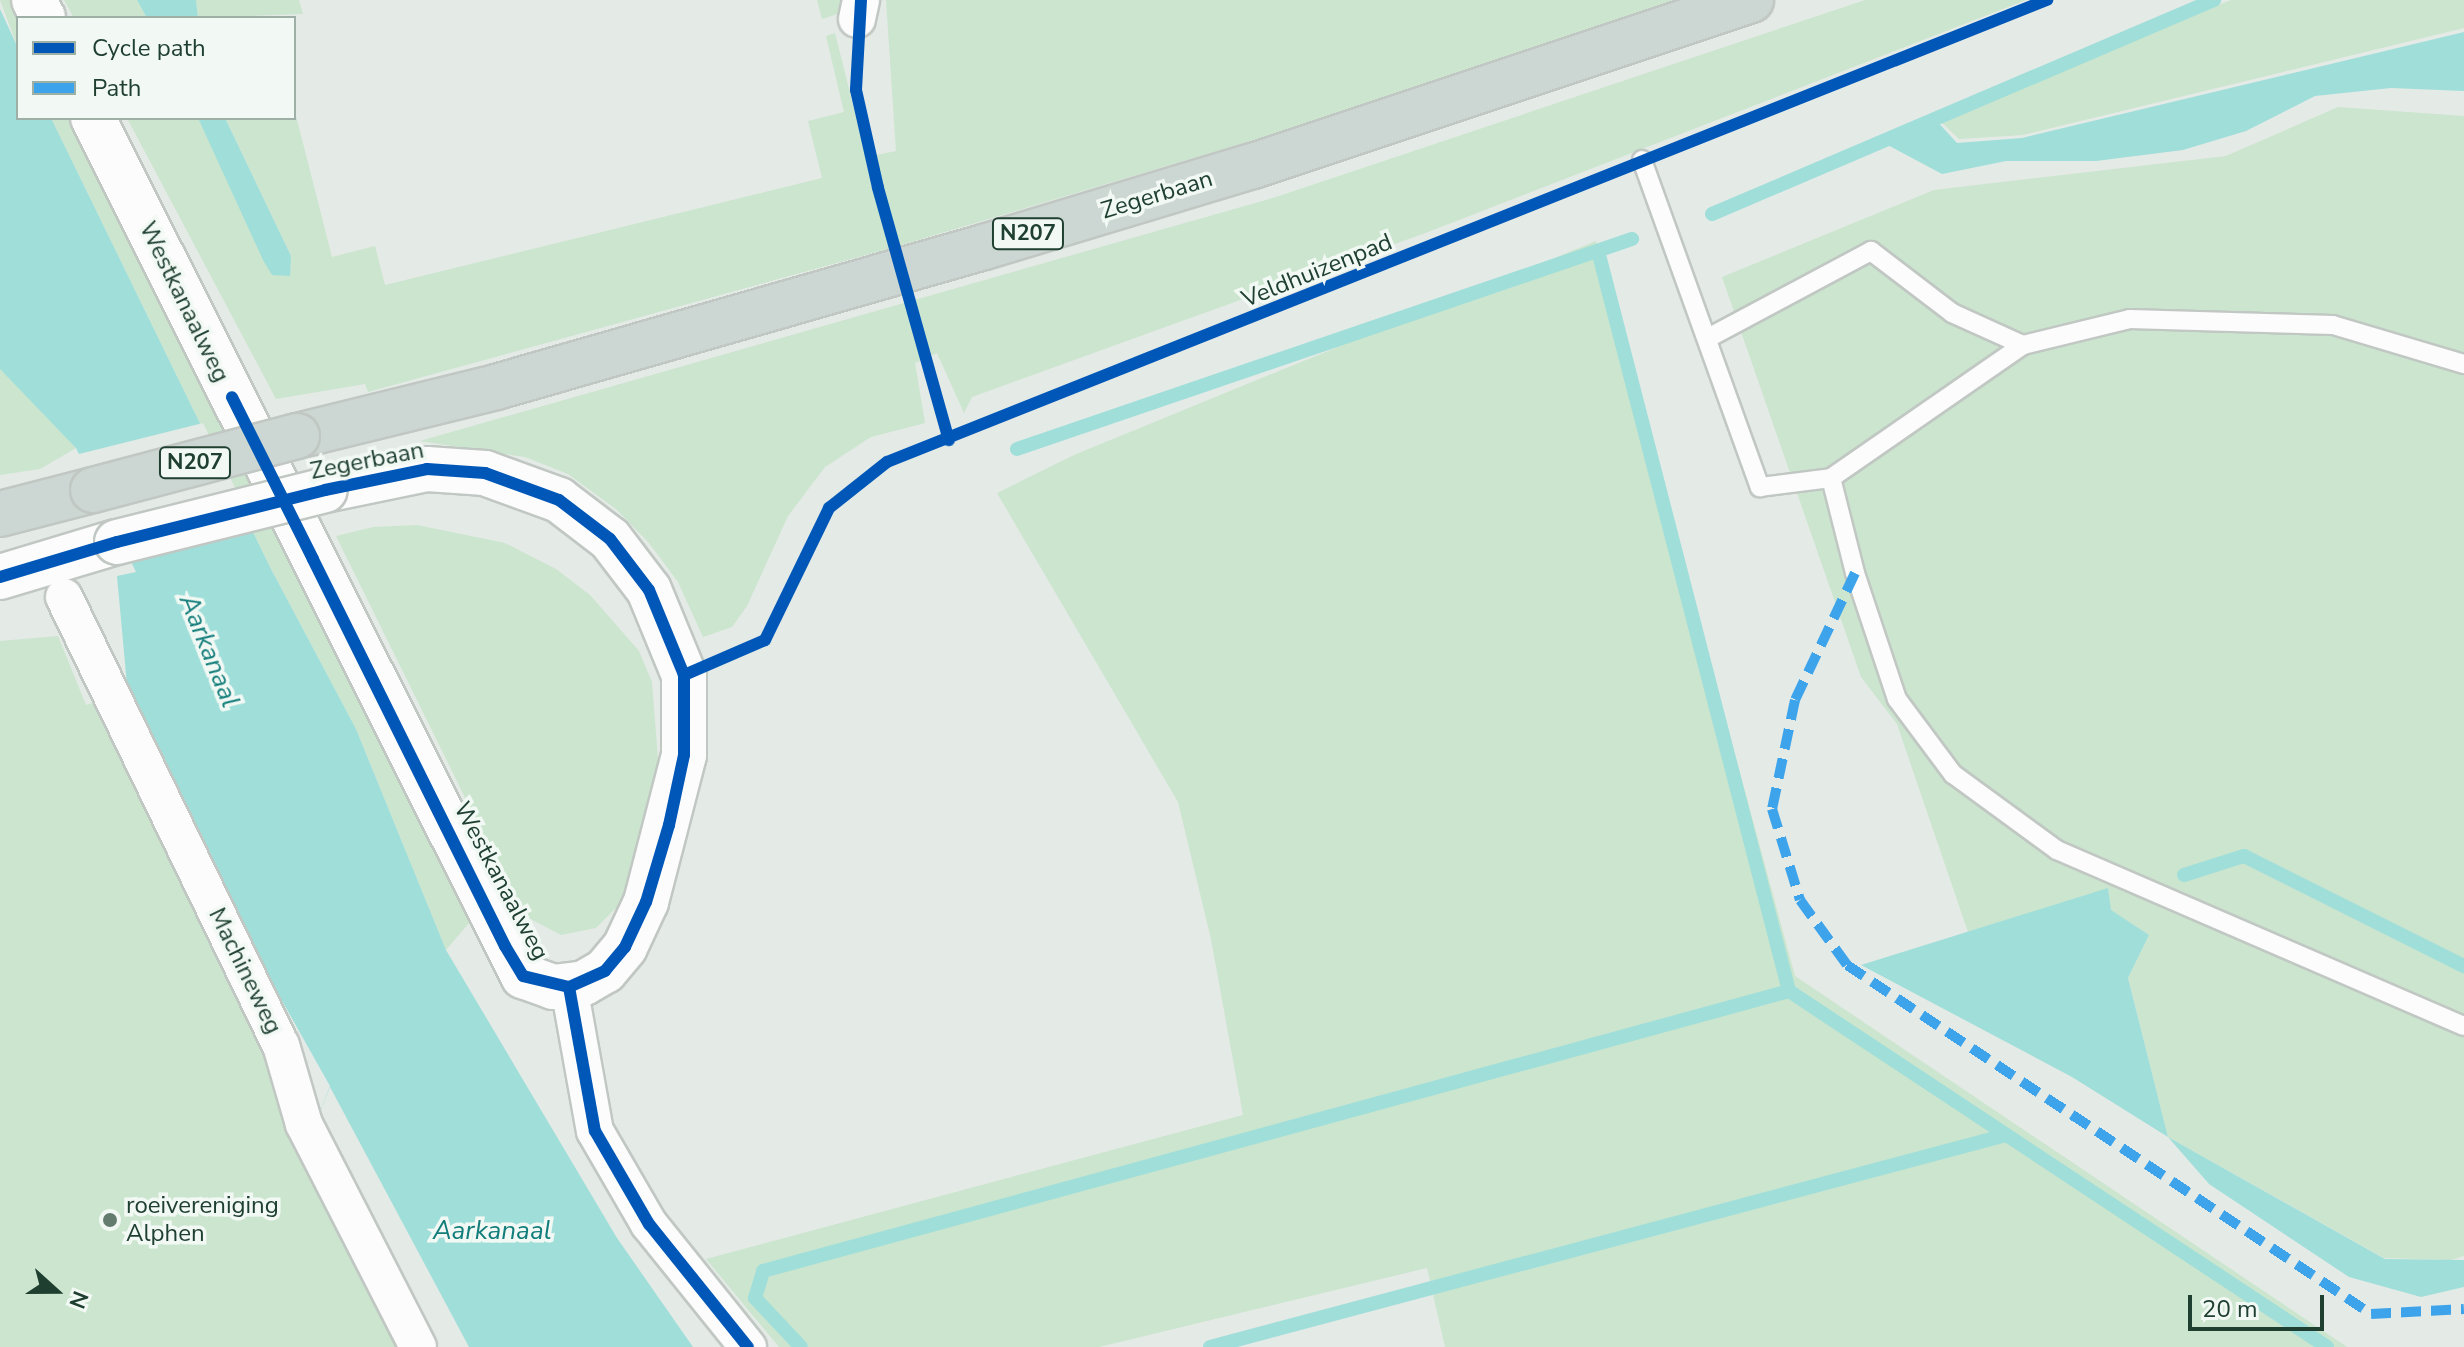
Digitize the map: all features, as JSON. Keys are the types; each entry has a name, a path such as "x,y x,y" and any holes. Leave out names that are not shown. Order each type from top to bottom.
{"main road":[{"name":"Zegerbaan","path":"0,514 496,387 999,243 1253,166 1751,0"}],"street":[{"name":"Westkanaalweg","path":"94,120 505,946 523,976 569,987"},
{"name":"Zegerbaan","path":"0,577 117,542 325,490 427,469 485,473 559,500 610,539 649,590 684,675 684,755 646,902 625,947 605,971 569,987"},
{"name":"Machineweg","path":"64,597 281,1045 304,1124 418,1347"},
{"path":"569,987 595,1131 649,1224 748,1347"}],"lane":[{"path":"1642,160 1760,487 1831,478 2023,345 2130,319 2333,325 2464,364"},
{"path":"1708,338 1871,251 1952,313 2023,345"},
{"path":"1831,478 1855,573 1897,699 1953,774 2057,850 2464,1026"}],"green space":[{"path":"0,0 12,0 21,16 16,16 16,43"},
{"path":"64,0 137,0 146,16 73,16"},
{"path":"196,0 299,0 303,14 250,16 198,16"},
{"path":"817,0 846,0 844,12 822,19"},
{"path":"886,0 1680,0 1317,121 891,248 368,392 365,384 276,399 128,120 199,120 272,275 291,256 226,120 296,120 296,116 332,257 375,246 385,285 822,178 808,121 844,112 826,36 835,33 866,157 896,151"},
{"path":"1865,0 2026,0 1428,232 972,397 964,413 937,353 915,363 925,423 871,437 825,467 788,516 747,606 732,627 703,637 678,582 649,543 617,510 568,474 525,457 420,441 1276,197"},
{"path":"2231,0 2464,0 2464,28 2023,135 1959,139 1938,119"},
{"path":"2338,107 2464,116 2464,1256 2451,1260 2384,1258 2168,1137 2128,978 2149,935 2110,910 2108,889 1968,932 1897,724 1861,677 1722,277 1934,190 2226,156"},
{"path":"52,120 80,120 475,916 446,950 356,729 271,569"},
{"path":"1596,241 1795,976 2347,1347 1445,1347 1427,1268 1099,1347 779,1347 706,1259 1243,1115 1211,939 1178,802 997,493 1074,455"},
{"path":"0,369 44,411 76,448 40,469 0,475"},
{"path":"417,525 505,543 556,569 590,595 639,651 652,682 659,772 640,857 616,908 596,928 561,935 523,915 336,536 373,527"},
{"path":"58,636 86,705 99,701 269,1051 399,1347 0,1347 0,641"}],"water":[{"path":"137,0 196,0 198,16 146,16"},
{"name":"Aarkanaal","path":"0,9 16,44 16,120 52,120 271,569 356,729 446,950 617,1238 693,1347 435,1347 316,1121 330,1086 179,818 128,696 117,576 136,572 76,448 0,369"},
{"path":"2464,32 2464,91 2391,88 2315,96 2246,131 2183,150 2096,161 2006,161 1942,174 1882,142 1935,119 1957,143 2022,138"},
{"path":"199,120 226,120 291,256 290,276 272,275"},
{"path":"2108,888 2111,910 2149,935 2128,978 2168,1137 2072,1077 1861,965"},
{"path":"2168,1137 2385,1259 2464,1260 2464,1287 2421,1297 2349,1277 2209,1184"}],"pier":[{"path":"203,423 256,530 129,562 75,455"},
{"path":"330,1087 469,1347 435,1347 316,1121"}],"waterway":[{"path":"1712,214 2214,0"},
{"path":"1017,449 1632,239"},
{"path":"801,1347 755,1298 763,1271 1789,991 1598,251"},
{"path":"2184,875 2244,856 2464,966"},
{"path":"1789,991 2327,1347"},
{"path":"1210,1347 2006,1135"}],"marked path":[{"path":"1855,573 1795,700 1772,809 1800,900 1847,965 2371,1314 2464,1309"}],"cycle path":[{"path":"861,0 856,90 878,188 949,440"},
{"name":"Veldhuizenpad","path":"684,675 765,640 829,508 887,462 2047,0"},
{"path":"0,577 117,542 325,490 427,469 485,473 559,500 610,539 649,590 684,675 684,755 669,825 646,902 625,947 605,971 569,987 523,976 505,946 313,559 232,397"},
{"path":"569,987 595,1131 649,1224 748,1347"}],"place":[{"name":"roeivereniging Alphen","path":"110,1220"}]}
